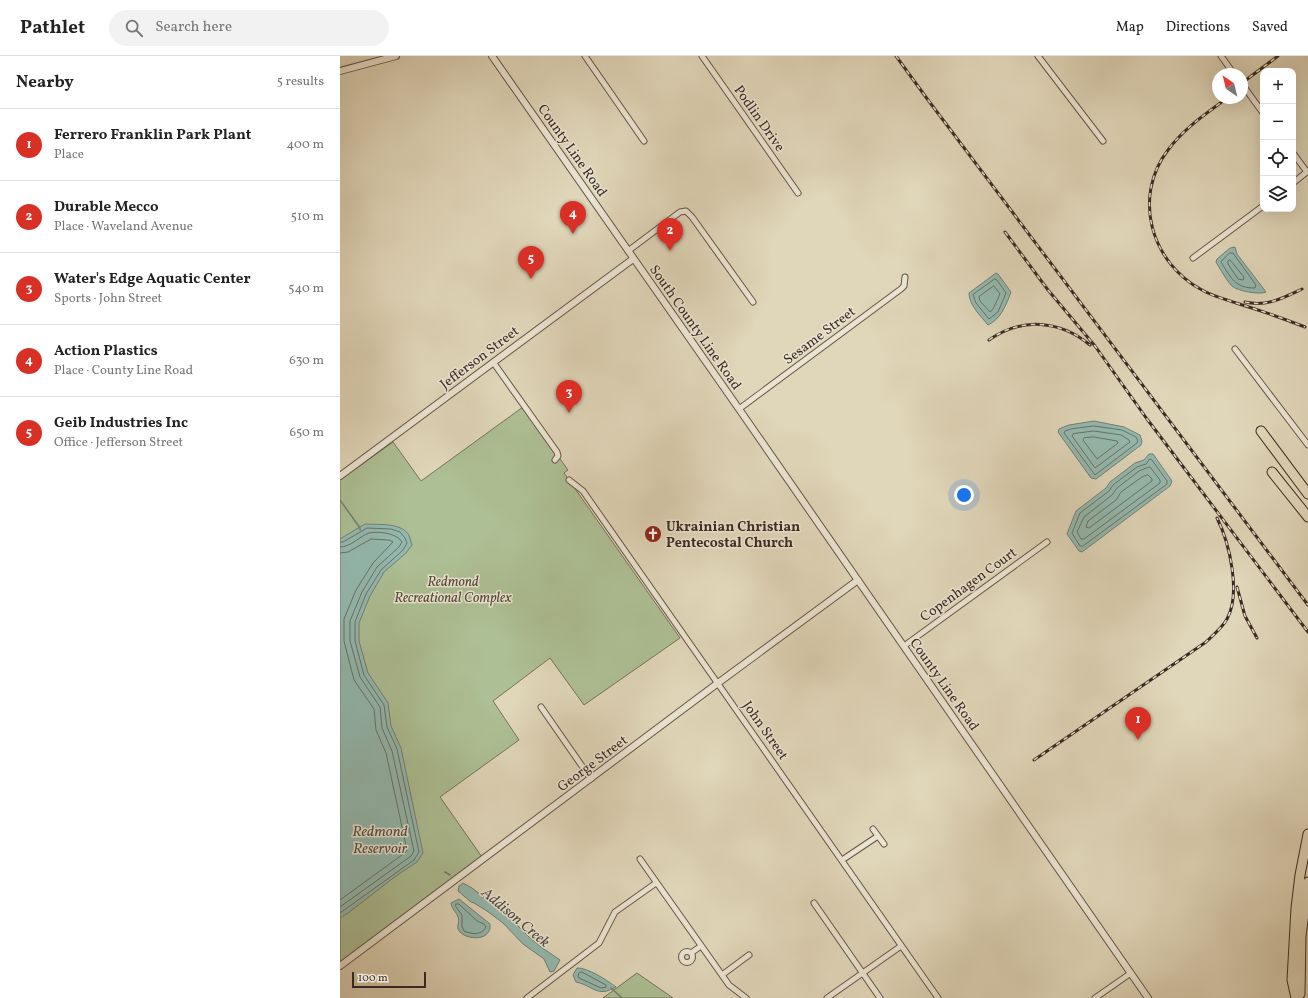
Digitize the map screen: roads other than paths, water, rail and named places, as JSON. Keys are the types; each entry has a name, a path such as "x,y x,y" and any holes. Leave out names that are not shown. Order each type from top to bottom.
{"highway":[{"path":"1262,431 1308,494"},
{"path":"1272,472 1308,517"},
{"path":"1296,998 1292,980 1295,916 1300,875 1308,834"},
{"path":"1300,998 1299,980 1301,936 1308,882"}],"street":[{"path":"340,71 396,56"},
{"name":"County Line Road","path":"492,56 633,259"},
{"path":"585,56 644,141"},
{"name":"Podlin Drive","path":"702,56 798,194"},
{"path":"1038,56 1103,141"},
{"path":"1221,56 1230,68"},
{"path":"1248,92 1260,108"},
{"path":"1296,157 1307,172 1296,181"},
{"path":"1193,258 1260,208"},
{"path":"628,251 680,212 686,211 692,217 752,302"},
{"name":"Jefferson Street","path":"340,476 633,259"},
{"name":"South County Line Road","path":"633,259 740,409"},
{"name":"Sesame Street","path":"740,409 901,289 904,286 905,277"},
{"path":"1234,349 1308,446"},
{"path":"493,362 558,452 558,456 555,460"},
{"name":"County Line Road","path":"740,409 1148,998"},
{"name":"John Street","path":"569,480 584,491 938,998"},
{"name":"Copenhagen Court","path":"904,646 1047,542"},
{"name":"George Street","path":"340,966 858,580"},
{"path":"541,707 591,779"},
{"path":"873,828 884,844"},
{"path":"842,860 878,836"},
{"path":"640,859 729,985 746,998"},
{"path":"527,998 599,943 615,912 656,883"},
{"path":"814,903 880,998"},
{"path":"691,953 701,946"},
{"path":"827,998 901,946"},
{"path":"722,975 749,955"},
{"path":"1095,998 1131,973"}],"water":[{"path":"1235,247 1237,254 1266,292 1254,293 1243,291 1232,286 1226,278 1216,262 1217,259 1230,248"},
{"path":"996,273 1011,292 1000,315 988,325 973,306 969,293"},
{"path":"1094,421 1124,427 1140,435 1142,441 1141,445 1096,479 1091,478 1058,432 1059,429 1069,425"},
{"path":"1149,454 1153,454 1172,481 1170,486 1082,552 1079,551 1067,534 1076,511 1106,488 1110,482 1135,463 1144,460"},
{"name":"Redmond Reservoir","path":"365,524 389,525 400,528 409,535 412,545 406,553 384,572 370,596 359,623 359,641 368,673 388,703 391,726 401,748 423,853 417,862 340,918 340,539"},
{"path":"463,883 472,888 506,914 529,937 560,960 554,971 550,972 544,959 523,944 503,923 487,911 471,902 458,891 459,886"},
{"path":"459,899 490,924 488,933 481,937 473,938 460,932 458,929 459,918 451,903"},
{"path":"577,968 592,972 616,987 610,990 600,991 576,982 573,975"}],"waterway":[{"name":"Addison Creek","path":"340,500 360,530"},
{"name":"Addison Creek","path":"445,872 450,875"},
{"name":"Addison Creek","path":"611,988 622,998"}],"railway":[{"path":"896,56 1308,605"},
{"path":"1248,78 1278,56"},
{"path":"1219,104 1174,142 1157,168 1151,188 1149,208 1152,228 1159,246 1170,263 1184,278 1202,290 1214,296 1305,327"},
{"path":"1005,232 1048,290 1095,346 1147,419 1308,632"},
{"path":"1245,302 1261,303 1275,301 1302,289"},
{"path":"989,340 1014,328 1040,324 1066,330 1090,345"},
{"path":"1034,760 1206,642 1223,625 1231,609 1233,583 1230,555 1217,518"},
{"path":"1237,587 1245,616 1257,638"}],"place":[{"name":"Action Plastics","path":"573,234"},
{"name":"Durable Mecco","path":"670,251"},
{"name":"Geib Industries Inc","path":"531,279"},
{"name":"Water's Edge Aquatic Center","path":"569,413"},
{"name":"Ukrainian Christian Pentecostal Church","path":"653,534"},
{"name":"Ferrero Franklin Park Plant","path":"1138,740"}],"park label":[{"name":"Redmond Recreational Complex","path":"453,590"}]}
